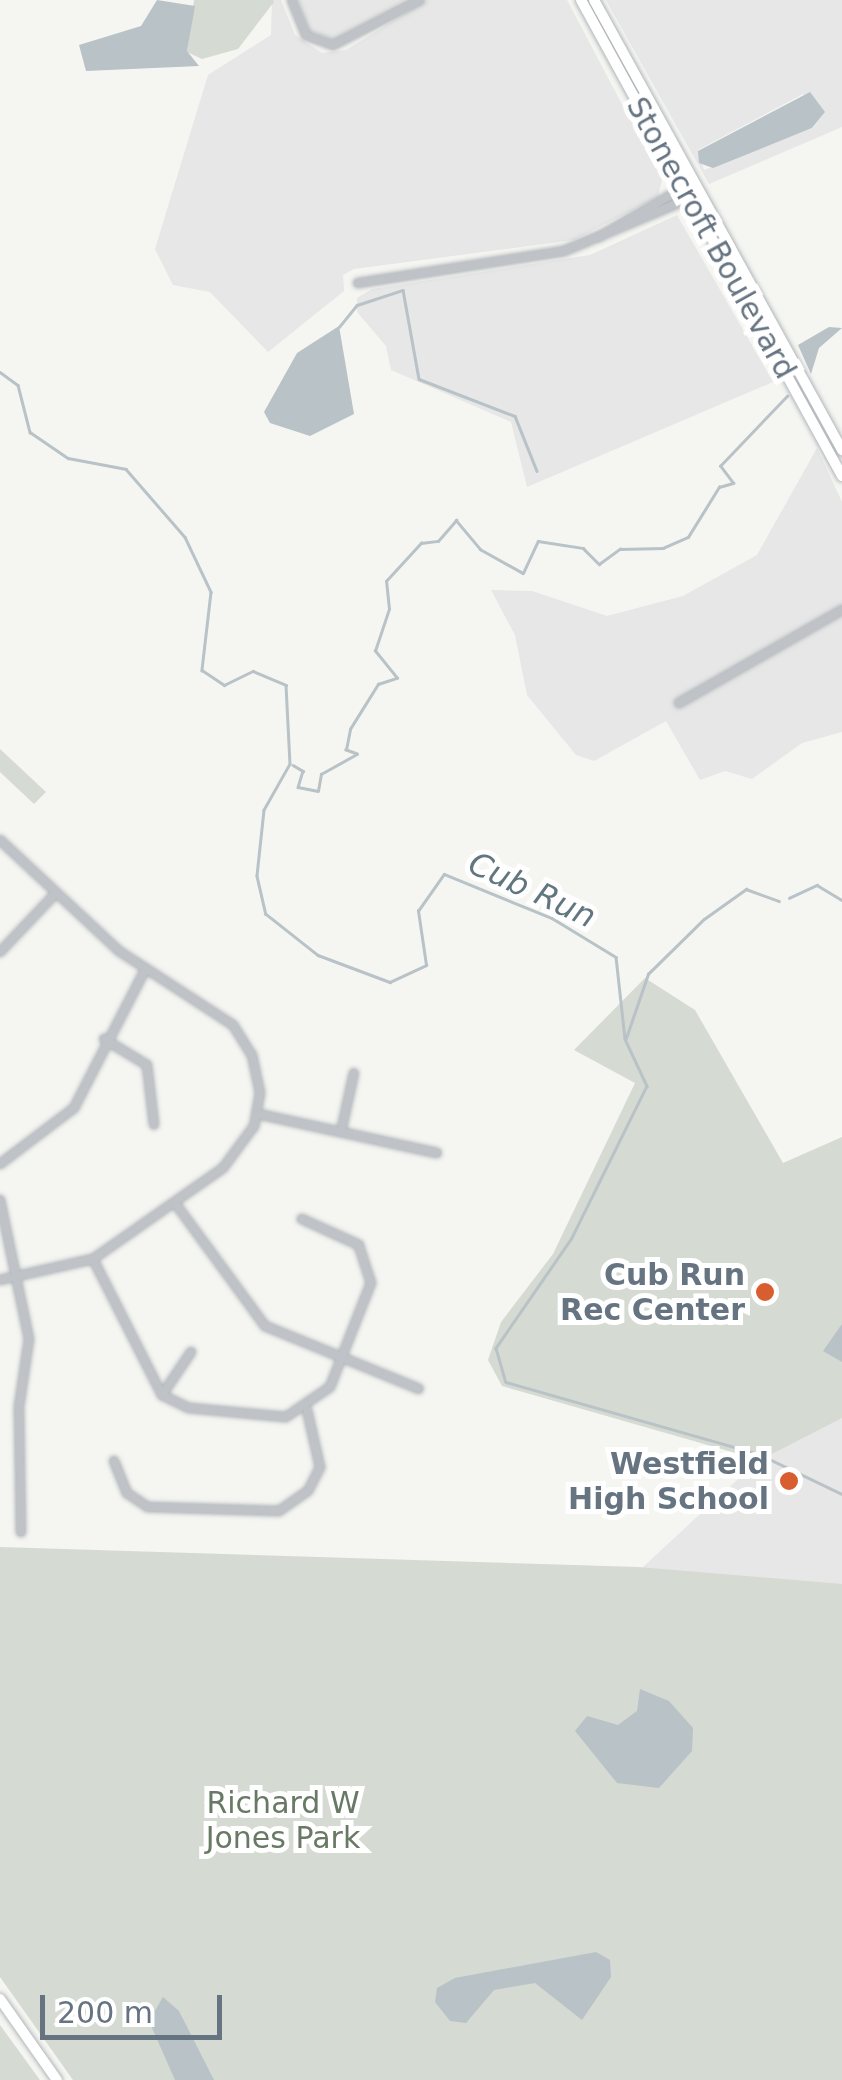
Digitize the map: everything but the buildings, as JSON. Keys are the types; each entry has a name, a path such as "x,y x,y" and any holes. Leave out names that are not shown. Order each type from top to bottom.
{"main road":[{"name":"Stonecroft Boulevard","path":"581,0 688,185 842,476"},
{"name":"Stonecroft Boulevard","path":"594,0 688,185"},
{"name":"Stonecroft Boulevard","path":"694,196 842,450"},
{"path":"0,2000 57,2080"}],"street":[{"path":"292,0 306,34 333,46 420,0"},
{"path":"586,244 688,185"},
{"path":"358,282 586,244 694,196"},
{"path":"679,704 842,610"},
{"path":"0,840 146,968 237,1030 256,1067 258,1114 234,1158 93,1259 0,1280"},
{"path":"0,952 56,892"},
{"path":"0,1164 74,1108 104,1039 146,968"},
{"path":"104,1039 147,1065 154,1125"},
{"path":"341,1132 354,1073"},
{"path":"258,1114 437,1153"},
{"path":"0,1200 30,1348 15,1504 21,1532"},
{"path":"174,1203 260,1322 419,1389"},
{"path":"93,1259 162,1395 189,1408 269,1418 307,1410 342,1358 370,1287 369,1261 351,1239 302,1219"},
{"path":"162,1395 191,1352"},
{"path":"114,1461 127,1493 148,1507 278,1511 304,1496 320,1467 307,1410"},
{"path":"0,1504 15,1504"}],"shaded area":[{"path":"157,0 195,6 187,51 199,66 86,71 79,45 141,26"},
{"path":"272,0 281,0 295,35 322,53 346,50 427,0 567,0 662,180 658,197 574,240 354,269 343,275 344,291 268,352 210,292 173,285 155,249 208,75 271,35"},
{"path":"298,0 411,0 335,40 309,30"},
{"path":"606,0 842,0 842,127 709,184","holes":["803,94 825,112 813,128 704,170 698,150"]},
{"path":"810,92 825,112 812,128 713,168 699,163 698,151"},
{"path":"677,215 773,382 527,487 511,422 391,370 386,346 357,312 357,298 372,289 590,255"},
{"path":"339,326 354,414 310,436 270,423 264,412 297,353"},
{"path":"829,327 842,328 819,348 811,374 798,345"},
{"path":"817,448 842,502 842,732 802,743 752,779 725,771 700,780 666,721 594,761 576,755 527,695 515,635 491,590 532,591 607,616 683,596 757,555"},
{"path":"842,1324 842,1362 823,1351"},
{"name":"Westfield High School","path":"842,1383 842,1590 630,1579"},
{"path":"640,1689 669,1701 693,1728 692,1751 659,1788 617,1783 575,1731 587,1716 618,1725 637,1711"},
{"path":"596,1952 610,1960 611,1977 582,2020 535,1983 494,1990 466,2023 450,2021 435,2002 437,1988 455,1978"},
{"path":"163,1997 179,2011 214,2080 175,2080 149,2021"}],"green space":[{"path":"194,0 274,2 238,49 202,59 187,52"},
{"path":"0,749 46,792 34,804 0,772"},
{"path":"645,978 695,1010 783,1163 842,1137 842,1418 760,1460 502,1386 488,1360 501,1322 553,1254 635,1083 574,1050"},
{"name":"Richard W Jones Park","path":"0,1547 638,1567 842,1584 842,2080 73,2080 0,1977"},
{"path":"0,2025 40,2080 0,2080"}],"waterway":[{"path":"339,327 357,305 403,290 419,379 515,416 537,471"},
{"name":"Cub Run","path":"0,372 18,385 30,432 68,458 126,469 185,537 211,592 202,670 224,685 253,671 286,685 290,764 264,810 257,876 266,914 318,955 390,982 426,965 418,911 444,874 552,918 616,957 625,1039 647,1086 572,1238 496,1348 506,1382 759,1454 842,1494"},
{"path":"293,765 303,771 298,787 318,791 321,774 357,754 346,750 350,729 378,684 397,678 375,651 389,609 386,581 421,543 438,541 456,520 480,549 523,573 538,541 583,548 599,564 620,549 663,548 688,537 719,487 733,483 720,466 787,396"},
{"path":"789,898 817,885 842,900"},
{"path":"626,1038 648,974 704,919 746,889 779,901"}],"place":[{"name":"Cub Run Rec Center","path":"765,1292"},
{"name":"Westfield High School","path":"789,1481"}]}
